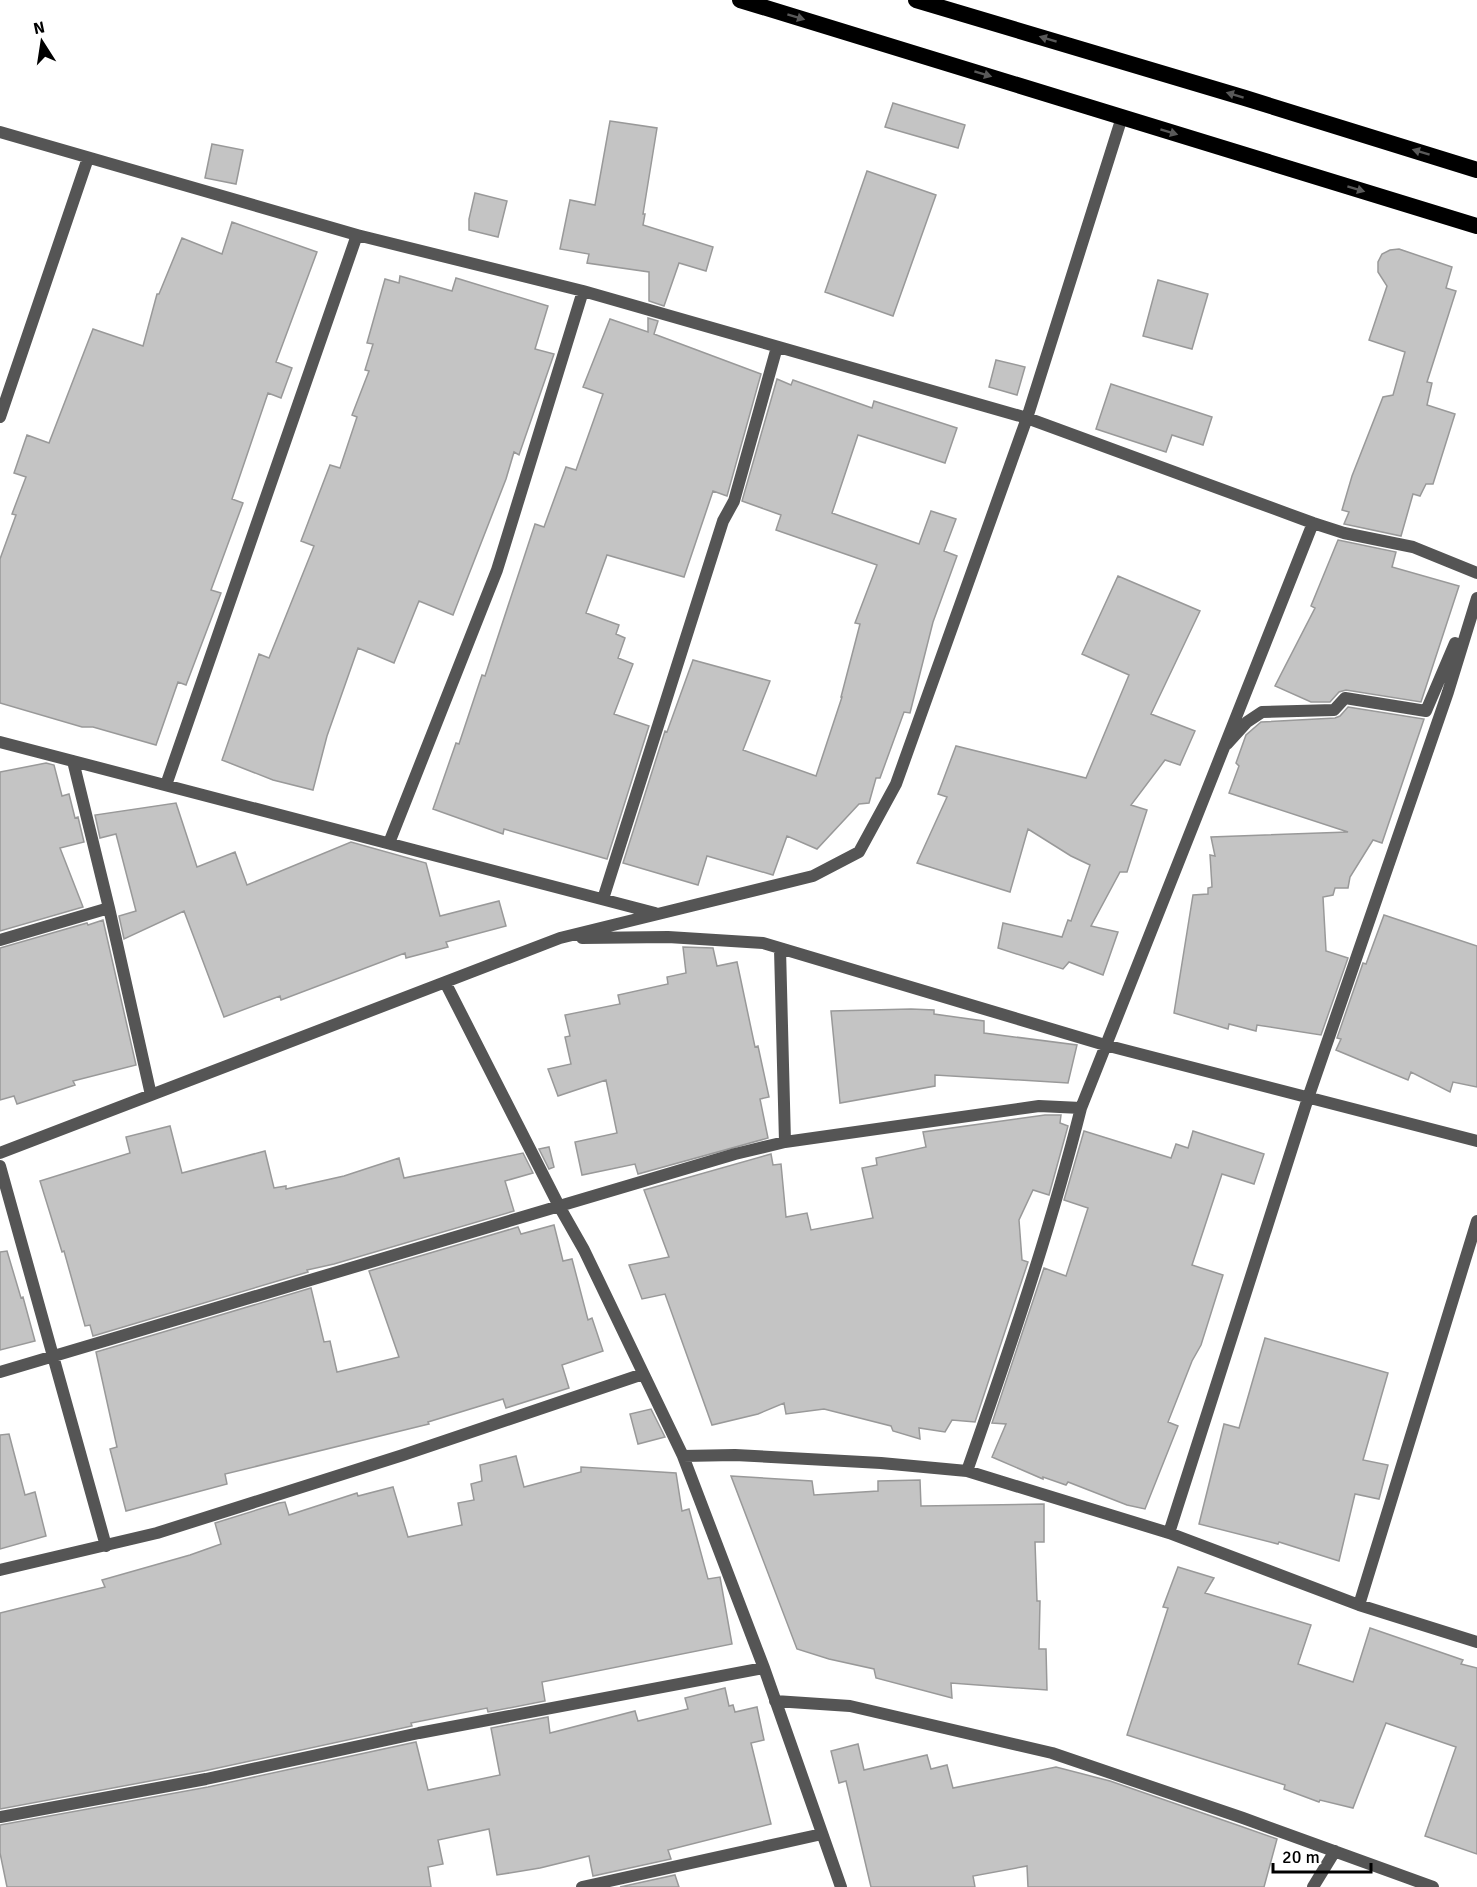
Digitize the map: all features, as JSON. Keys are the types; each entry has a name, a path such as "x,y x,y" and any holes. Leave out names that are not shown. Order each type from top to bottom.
{"highway":[{"path":"740,0 1477,226"},
{"path":"916,0 1477,170"}],"street":[{"path":"0,1153 560,938 813,876 859,852 896,784 1027,418 1122,117"},
{"path":"0,132 232,197 357,235 583,291 1027,418 1313,523 1344,533 1413,547 1477,573"},
{"path":"0,417 88,158"},
{"path":"166,785 357,235"},
{"path":"389,843 497,570 583,291"},
{"path":"603,899 723,521 734,501 777,346"},
{"path":"968,1471 1014,1339 1061,1188 1081,1108 1313,523"},
{"path":"1222,749 1246,722 1262,712 1334,710 1345,698 1426,711 1477,593"},
{"path":"1169,1533 1308,1098 1448,692 1477,598"},
{"path":"0,742 658,914"},
{"path":"73,761 151,1095"},
{"path":"0,940 109,909"},
{"path":"560,938 668,937 763,943 1105,1045 1477,1141"},
{"path":"780,948 785,1142"},
{"path":"445,982 558,1206 584,1250 683,1456 764,1668 841,1887"},
{"path":"0,1372 724,1157 785,1142 1029,1108 1081,1108"},
{"path":"0,1166 106,1546"},
{"path":"1359,1605 1477,1221"},
{"path":"0,1570 106,1546 168,1529 403,1455 643,1374"},
{"path":"683,1456 735,1455 831,1460 968,1471 1169,1533 1359,1605 1477,1642"},
{"path":"0,1817 206,1779 419,1733 764,1668"},
{"path":"776,1701 850,1706 1052,1754 1243,1818 1433,1887"},
{"path":"582,1887 822,1834"},
{"path":"1313,1887 1335,1851"}],"building":[{"path":"893,103 965,125 958,148 885,127"},
{"path":"610,121 657,128 643,225 713,247 706,271 679,263 664,306 649,301 649,272 587,263 589,254 560,249 570,200 595,205"},
{"path":"212,144 243,150 236,184 205,178"},
{"path":"867,171 936,195 893,316 825,292"},
{"path":"475,193 507,201 498,237 469,230"},
{"path":"232,222 317,252 276,362 292,368 281,398 268,393 232,499 243,503 211,590 221,593 186,685 178,682 156,745 93,727 82,727 0,703 0,559 16,515 12,514 26,477 14,473 27,435 49,443 93,329 143,346 157,294 159,294 182,238 222,254"},
{"path":"1399,249 1452,267 1446,288 1456,291 1427,382 1432,383 1427,405 1455,414 1433,484 1426,484 1420,496 1413,494 1401,536 1344,524 1349,512 1342,510 1352,476 1383,397 1393,395 1405,352 1369,340 1387,286 1378,272 1378,262 1382,254"},
{"path":"400,276 452,291 456,278 548,306 535,349 554,354 519,455 514,452 506,479 453,615 419,601 394,663 358,648 327,736 313,790 273,780 222,760 259,654 269,658 314,546 301,541 330,465 340,468 357,417 352,415 369,371 365,370 373,344 367,343 385,279 399,283"},
{"path":"1158,280 1208,294 1192,349 1143,336"},
{"path":"648,318 658,321 654,334 761,374 727,496 713,491 684,577 607,555 586,613 619,625 616,634 625,638 618,658 633,664 614,714 649,726 607,859 504,829 503,834 433,809 456,743 459,744 482,675 485,676 535,524 544,527 566,467 576,470 603,394 583,387 610,319 648,332"},
{"path":"996,360 1025,367 1017,395 989,387"},
{"path":"777,379 791,385 793,380 872,408 874,401 957,428 945,463 858,435 832,513 919,544 931,511 956,519 944,551 957,556 933,622 910,713 904,712 880,778 876,778 869,803 859,804 817,849 787,836 773,875 707,856 698,885 623,863 665,731 667,732 693,660 770,681 743,750 816,776 842,697 860,624 855,623 877,565 776,530 781,515 742,501"},
{"path":"1111,384 1212,417 1203,445 1172,435 1166,452 1096,429"},
{"path":"1338,540 1396,552 1392,567 1459,586 1421,702 1346,690 1339,692 1330,702 1311,702 1275,686 1315,608 1311,606"},
{"path":"1118,576 1200,611 1151,714 1195,731 1180,765 1165,760 1131,805 1147,810 1127,872 1120,872 1091,926 1118,932 1103,975 1069,962 1063,969 998,948 1003,923 1062,937 1068,920 1071,921 1090,865 1028,829 1010,892 917,863 947,797 938,794 956,746 1086,778 1129,675 1082,654"},
{"path":"1348,707 1424,719 1382,843 1373,840 1350,877 1348,888 1335,888 1333,895 1323,897 1326,951 1348,958 1321,1035 1257,1025 1256,1031 1229,1024 1228,1029 1174,1013 1193,895 1208,894 1208,888 1212,887 1210,855 1215,856 1211,837 1348,832 1229,793 1239,766 1236,763 1246,735 1261,722 1335,718"},
{"path":"46,763 54,765 62,796 69,794 75,818 78,817 84,842 60,848 83,907 0,931 0,772"},
{"path":"176,803 197,867 235,852 247,885 351,842 426,863 440,916 499,901 506,926 446,942 448,947 406,958 405,953 281,1000 280,996 224,1017 184,911 124,939 119,916 136,911 116,834 100,838 95,815"},
{"path":"1384,915 1477,946 1477,1087 1453,1082 1450,1092 1411,1072 1408,1080 1336,1050 1341,1039 1337,1038 1363,963 1366,964"},
{"path":"103,920 136,1065 73,1081 75,1085 17,1104 14,1096 0,1100 0,948"},
{"path":"683,947 713,948 717,966 737,962 755,1047 758,1046 769,1097 760,1099 768,1138 638,1174 635,1164 582,1175 575,1142 617,1133 606,1080 558,1096 548,1069 571,1064 565,1037 570,1036 565,1015 620,1004 618,995 668,984 667,977 686,973"},
{"path":"934,1010 934,1014 984,1021 984,1033 1077,1045 1068,1083 935,1075 935,1086 840,1103 831,1011"},
{"path":"1045,1115 1061,1115 1060,1123 1068,1126 1049,1195 1033,1190 1019,1220 1022,1260 1028,1262 975,1422 952,1420 945,1432 919,1428 920,1439 893,1431 891,1426 824,1409 786,1414 784,1403 758,1414 712,1425 665,1294 642,1299 629,1265 669,1257 644,1190 771,1154 773,1165 781,1164 786,1217 807,1213 811,1230 873,1218 862,1168 877,1165 876,1158 926,1147 923,1132"},
{"path":"170,1126 182,1173 265,1151 274,1188 286,1186 286,1189 344,1176 399,1158 404,1178 523,1153 533,1173 505,1181 514,1211 307,1270 308,1272 93,1336 90,1325 85,1326 64,1251 62,1252 40,1181 130,1153 126,1137"},
{"path":"1084,1131 1171,1158 1176,1144 1188,1148 1193,1131 1264,1154 1254,1184 1222,1174 1192,1265 1223,1275 1201,1345 1192,1361 1168,1422 1178,1426 1145,1509 1127,1505 1068,1482 1066,1485 1043,1477 1043,1479 992,1457 1006,1424 992,1423 1044,1268 1066,1276 1088,1208 1064,1200"},
{"path":"549,1147 554,1167 549,1169 539,1149"},
{"path":"554,1225 563,1261 572,1259 588,1320 592,1318 603,1351 562,1365 569,1388 506,1408 503,1399 428,1422 429,1424 225,1474 227,1484 126,1511 110,1449 117,1447 96,1352 311,1288 324,1342 330,1341 337,1372 399,1357 369,1271 518,1227 521,1234"},
{"path":"7,1251 35,1341 0,1350 0,1252"},
{"path":"1265,1338 1388,1373 1363,1460 1388,1465 1379,1499 1355,1494 1339,1561 1279,1542 1278,1544 1199,1524 1224,1424 1239,1428"},
{"path":"651,1409 665,1437 638,1444 630,1414"},
{"path":"9,1434 25,1495 35,1492 46,1536 0,1549 0,1435"},
{"path":"516,1456 524,1487 581,1472 581,1467 676,1473 682,1511 689,1509 708,1579 720,1577 732,1644 542,1682 545,1701 488,1712 487,1708 411,1723 412,1726 204,1771 0,1809 0,1613 105,1587 102,1580 221,1544 215,1523 279,1503 285,1502 289,1515 357,1493 358,1496 393,1487 408,1537 462,1525 458,1503 474,1500 471,1484 482,1481 480,1465"},
{"path":"731,1476 812,1481 814,1495 878,1491 878,1481 920,1480 921,1506 1044,1504 1044,1542 1035,1542 1037,1601 1040,1601 1039,1649 1046,1649 1047,1690 951,1683 952,1698 876,1678 874,1669 797,1649"},
{"path":"1178,1567 1214,1578 1205,1593 1311,1625 1298,1664 1353,1682 1370,1628 1463,1660 1461,1664 1477,1668 1477,1854 1425,1836 1456,1747 1386,1723 1353,1808 1320,1800 1319,1802 1284,1789 1285,1785 1127,1735 1168,1608 1163,1607"},
{"path":"725,1688 729,1706 733,1705 735,1712 757,1707 764,1740 751,1743 771,1824 668,1850 671,1859 593,1876 589,1856 540,1868 497,1875 489,1829 438,1840 443,1864 428,1867 431,1887 7,1887 0,1853 0,1825 208,1787 416,1742 428,1790 500,1775 491,1728 548,1717 550,1733 635,1711 638,1721 688,1709 685,1698"},
{"path":"858,1744 864,1770 927,1755 931,1769 947,1765 953,1788 1056,1767 1110,1781 1277,1839 1264,1887 1028,1887 1027,1866 973,1876 975,1887 871,1887 846,1781 839,1783 831,1751"},
{"path":"675,1875 679,1887 620,1887"}]}
